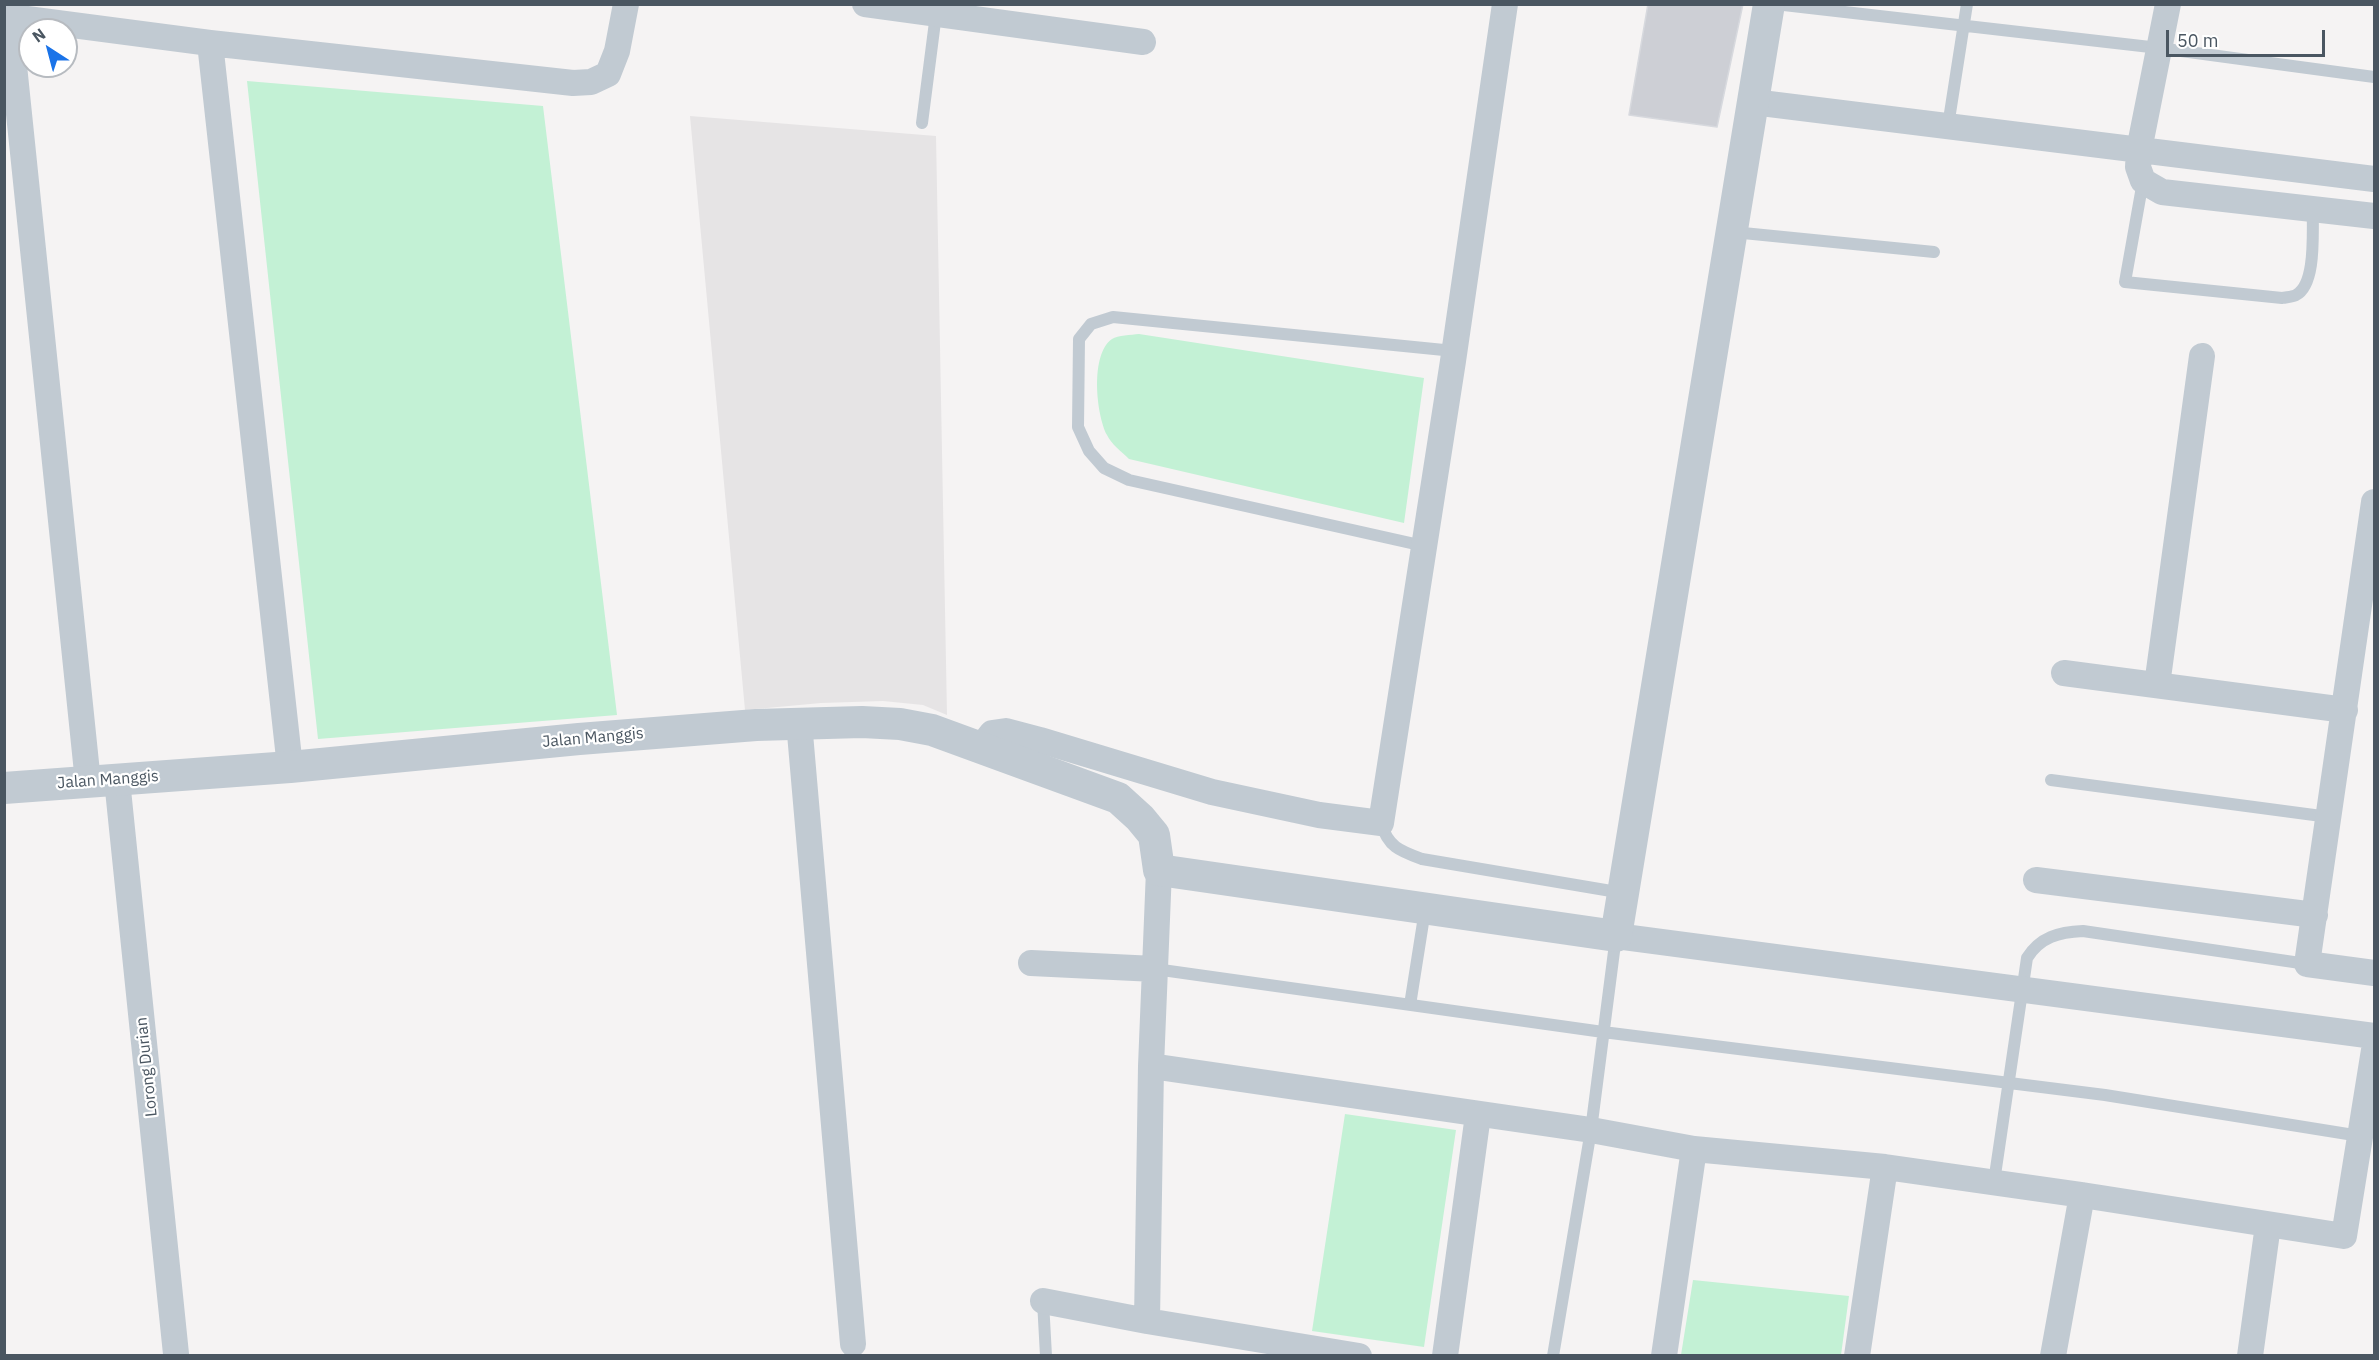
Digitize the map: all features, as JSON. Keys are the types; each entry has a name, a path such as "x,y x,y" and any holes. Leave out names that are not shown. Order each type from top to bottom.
{"street":[{"path":"7,16 210,43 582,83 591,82 608,74 617,51 626,4"},
{"path":"865,4 946,12 1143,42"},
{"path":"981,747 992,733 1006,731 1212,792 1319,815 1381,823 1505,4"},
{"path":"1616,936 1769,4"},
{"path":"2168,4 2139,150 2138,168 2143,181 2162,192 2374,216"},
{"name":"Lorong Durian","path":"7,16 176,1354"},
{"path":"210,43 290,767"},
{"path":"1754,102 2374,179"},
{"path":"2157,685 2202,356"},
{"path":"2374,502 2307,964 2374,973"},
{"path":"2064,673 2345,710"},
{"path":"799,722 853,1344"},
{"name":"Jalan Manggis","path":"4,788 290,767 579,739 799,722 900,724 932,730 1118,798 1140,818 1154,835 1159,870"},
{"path":"1146,1321 1151,1066 1159,870 1616,936 2374,1036"},
{"path":"2036,880 2315,915"},
{"path":"1031,963 1155,969"},
{"path":"1151,1066 1591,1130 1694,1149 1885,1167 2344,1236 2374,1050"},
{"path":"1444,1356 1478,1115"},
{"path":"1664,1356 1694,1149"},
{"path":"1857,1356 1885,1167"},
{"path":"2054,1356 2082,1195"},
{"path":"2250,1356 2268,1225"},
{"path":"1043,1301 1146,1321 1359,1356"}],"lane":[{"path":"1775,4 1964,24 2374,77"},
{"path":"1948,126 1967,4"},
{"path":"922,123 946,12"},
{"path":"2143,181 2125,282 2282,297 2296,296 2304,287 2311,272 2313,209"},
{"path":"1732,232 1935,252"},
{"path":"1424,546 1129,480 1104,468 1089,451 1078,427 1079,339 1091,324 1113,316 1454,351"},
{"path":"2051,780 2330,817"},
{"path":"1381,823 1385,838 1399,850 1422,859 1623,893"},
{"path":"1410,1005 1425,909"},
{"path":"1994,1182 2027,958 2034,948 2060,932 2083,931 2307,964"},
{"path":"1553,1356 1591,1130 1616,936"},
{"path":"1155,969 1604,1032 2105,1095 2360,1136"},
{"path":"1043,1301 1046,1356"}],"shaded area":[{"path":"690,116 936,136 947,715 923,705 883,701 821,703 745,710"}],"green space":[{"path":"247,81 543,106 617,715 318,739"},
{"path":"1139,334 1424,378 1404,523 1129,459 1111,442 1103,425 1098,399 1098,370 1100,357 1112,339"},
{"path":"1345,1114 1456,1130 1424,1347 1312,1331"},
{"path":"1693,1280 1849,1296 1841,1355 1681,1355"}],"building":[{"path":"1648,4 1743,4 1717,127 1629,115"}]}
